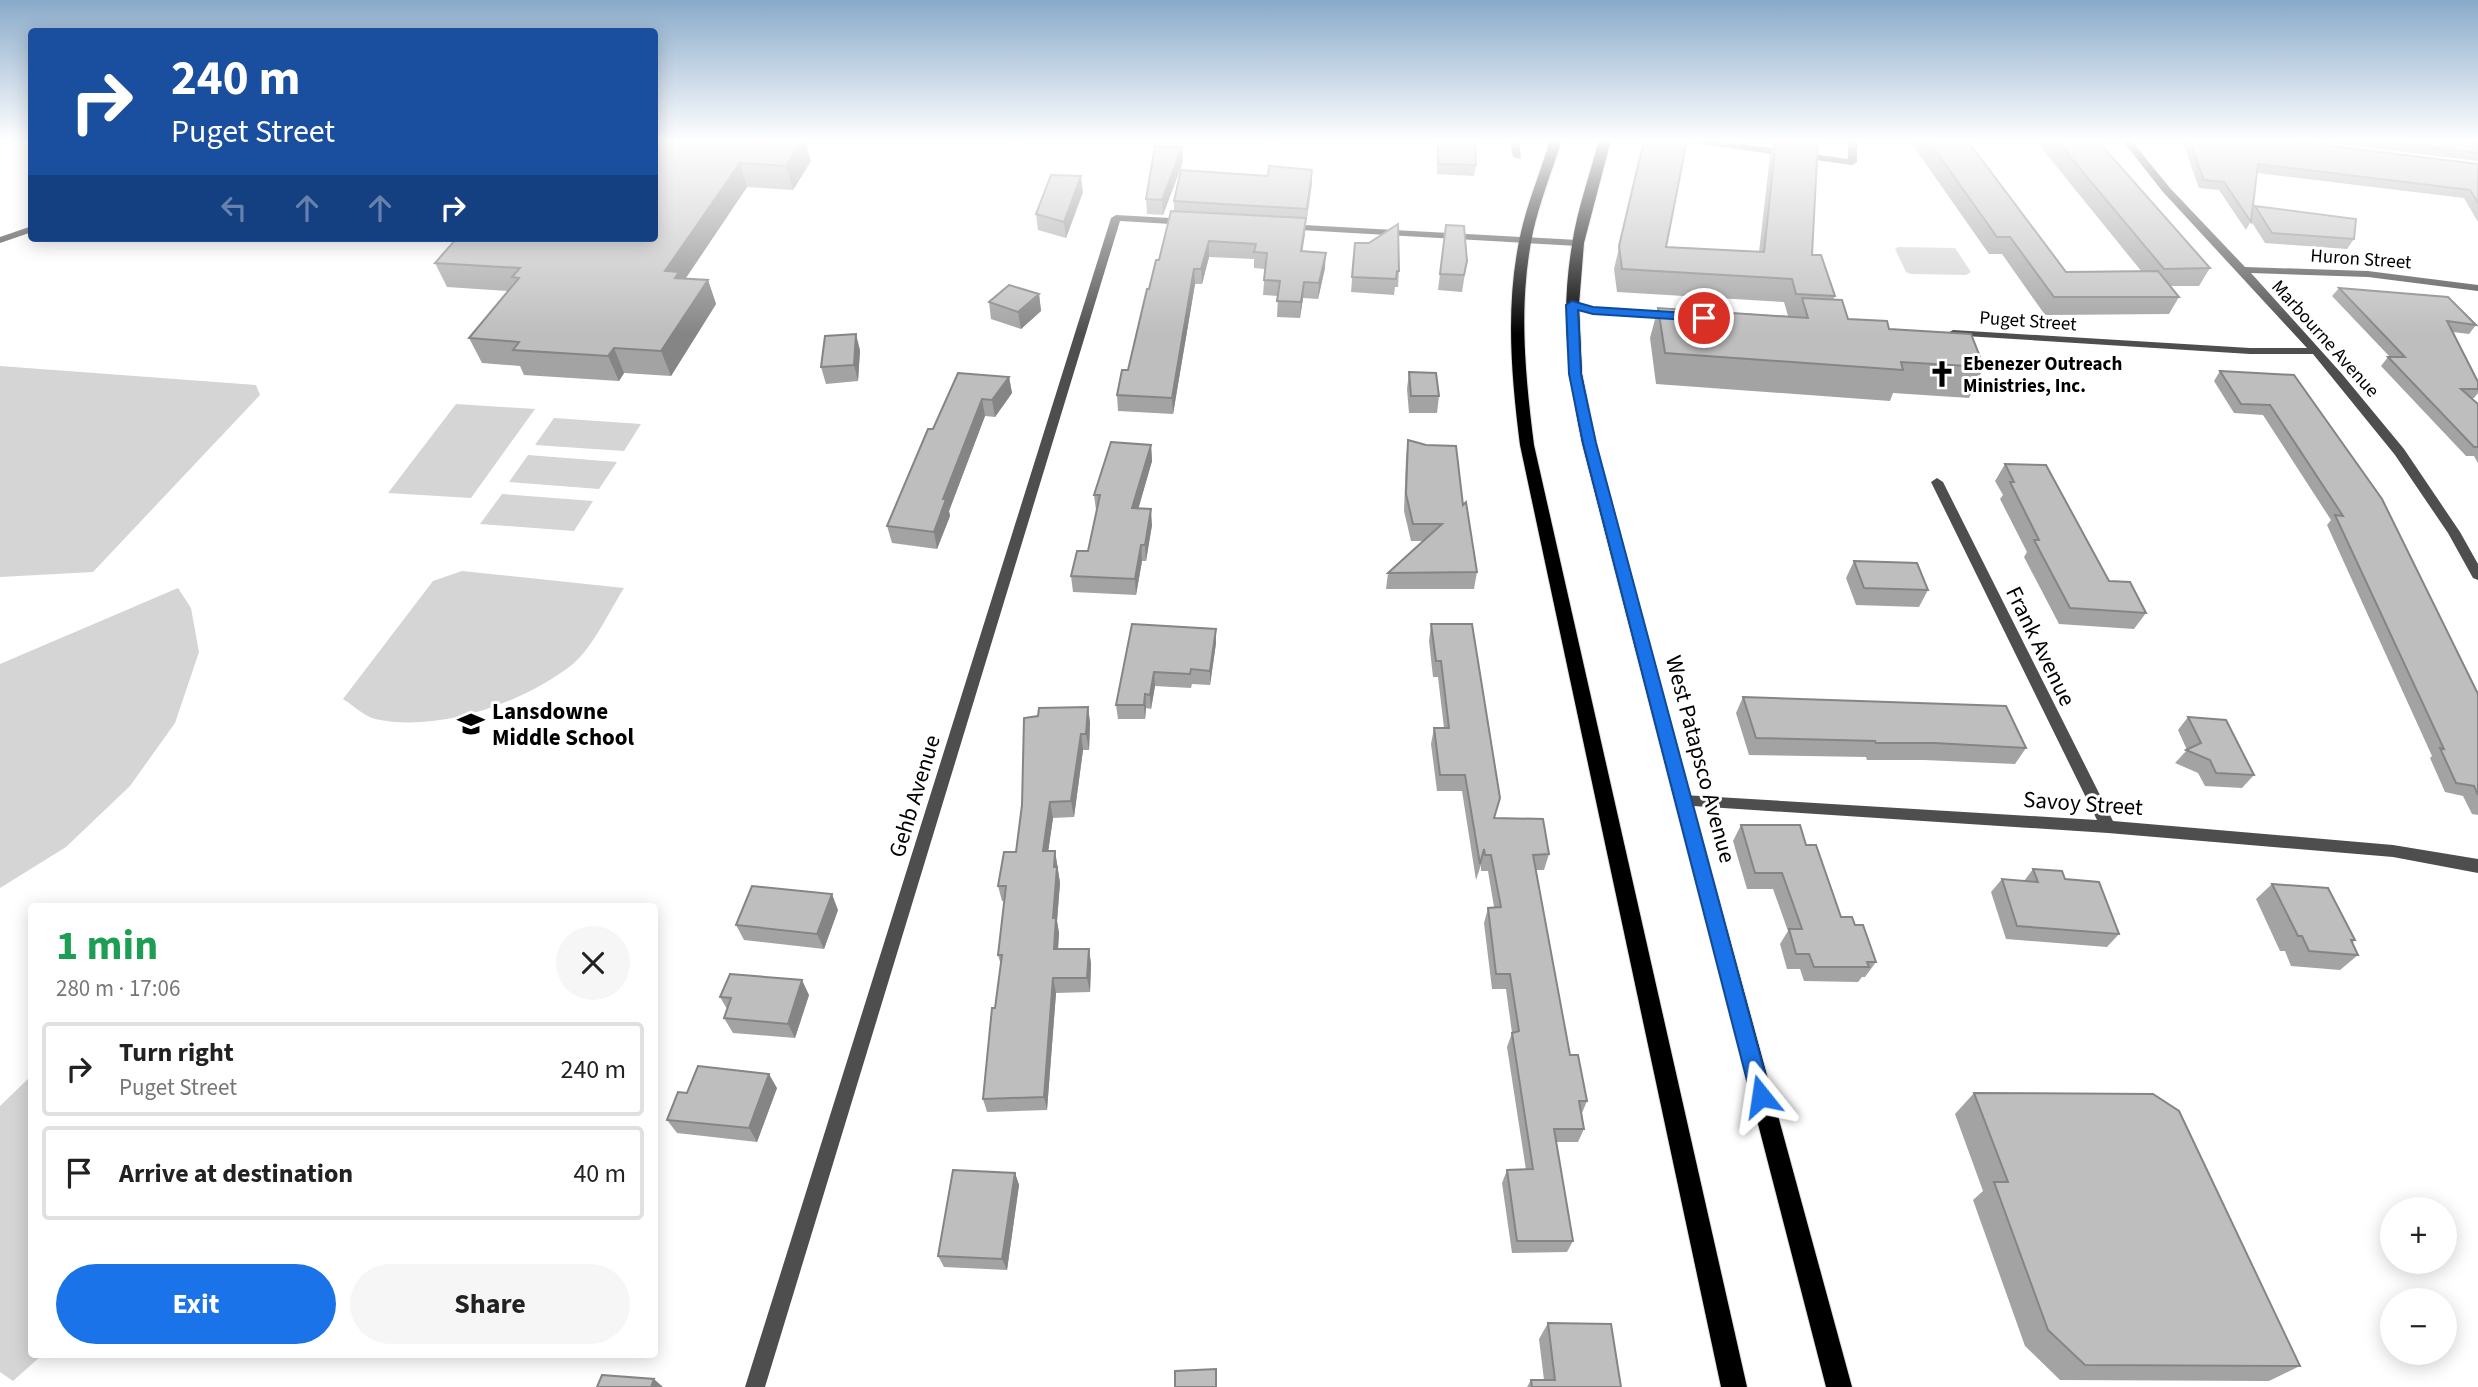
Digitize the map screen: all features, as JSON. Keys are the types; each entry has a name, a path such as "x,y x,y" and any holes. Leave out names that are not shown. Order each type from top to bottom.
{"main road":[{"path":"1536,205 1525,240 1516,307 1517,372 1527,445 1734,1387"},
{"name":"West Patapsco Avenue","path":"1588,205 1578,243 1572,305 1575,374 1589,443 1839,1387"}],"street":[{"name":"Marbourne Avenue","path":"2181,205 2374,417 2417,473 2455,530 2478,575"},
{"name":"Gehb Avenue","path":"755,1387 1116,218 1198,222"},
{"path":"1280,227 1578,243"},
{"path":"0,240 28,230"},
{"name":"Huron Street","path":"2242,270 2368,274 2478,288"},
{"path":"1572,305 1593,310 1690,317"},
{"name":"Puget Street","path":"1941,332 2250,351 2315,351"},
{"name":"Frank Avenue","path":"1937,482 2108,827"},
{"name":"Savoy Street","path":"1683,801 2108,827 2393,851 2478,866"}],"shaded area":[{"path":"1955,248 1971,272 1966,275 1911,274 1906,272 1895,249"},
{"path":"0,366 256,385 260,395 93,572 0,577"},
{"path":"456,404 535,409 471,498 388,493"},
{"path":"554,418 641,424 624,451 535,445"},
{"path":"528,455 617,462 599,489 509,482"},
{"path":"502,494 593,501 574,531 480,524"},
{"path":"462,571 624,588 594,638 573,664 530,691 505,702 452,718 400,722 371,718 343,699 433,581"},
{"path":"178,588 191,608 199,652 175,723 130,786 66,847 0,888 0,664"},
{"path":"28,1079 28,1358 39,1358 13,1381 0,1372 0,1106"}],"building":[{"path":"658,205 711,205 665,271 679,272 675,278 708,280 661,351 614,348 608,356 513,350 519,342 469,338 519,278 512,277 520,268 435,263 453,242 658,242"},
{"path":"1040,205 1070,205 1064,222 1036,214"},
{"path":"1236,205 1308,205 1307,209"},
{"path":"1629,205 1674,205 1666,247 1764,252 1769,205 1815,205 1812,255 1821,255 1835,296 1796,294 1792,279 1622,269 1619,246"},
{"path":"1974,205 2016,205 2066,272 2158,271 2179,297 2054,297 2010,237 1997,237"},
{"path":"2110,205 2154,205 2210,268 2164,269"},
{"path":"2239,205 2253,205 2251,222"},
{"path":"2255,206 2356,219 2354,239 2272,233"},
{"path":"1171,211 1306,218 1301,251 1326,253 1319,283 1304,282 1301,302 1277,301 1280,281 1264,280 1267,253 1254,252 1256,244 1209,241 1201,269 1194,269 1172,398 1117,395 1122,370 1128,370 1147,289 1156,260 1159,260"},
{"path":"1398,224 1399,271 1396,279 1352,277 1355,243 1369,243"},
{"path":"1446,225 1464,226 1467,261 1464,275 1440,274"},
{"path":"1009,285 1039,294 1018,312 989,302"},
{"path":"2339,288 2448,297 2476,325 2447,321 2478,382 2478,389 2461,389 2478,404 2478,447 2474,447 2388,357 2405,357"},
{"path":"1802,298 1842,300 1848,319 1887,321 1889,329 1971,334 1984,367 1901,362 1903,370 1665,353 1658,308 1808,318"},
{"path":"856,334 854,365 821,367 825,336"},
{"path":"2220,371 2294,375 2382,499 2478,694 2478,795 2474,786 2456,783 2440,748 2444,749 2335,515 2343,516 2270,405 2241,404"},
{"path":"1409,372 1436,373 1439,396 1411,396"},
{"path":"958,373 1009,377 992,400 982,399 943,499 946,499 934,532 887,526 928,429 933,429"},
{"path":"1408,440 1426,445 1456,446 1463,505 1466,502 1477,572 1388,573 1442,524 1413,524 1406,494"},
{"path":"1111,442 1151,445 1132,508 1151,509 1145,545 1141,545 1135,579 1071,576 1077,551 1088,551 1100,495 1094,495"},
{"path":"2005,464 2046,465 2109,581 2130,582 2146,613 2070,608 2034,540 2039,540 2010,482 2014,482"},
{"path":"1854,561 1917,563 1928,590 1864,588"},
{"path":"1132,624 1216,629 1210,671 1191,669 1190,674 1154,672 1150,695 1145,694 1144,705 1116,705"},
{"path":"1431,624 1472,624 1500,798 1494,818 1543,819 1549,854 1533,855 1570,1055 1578,1055 1587,1101 1579,1101 1584,1129 1554,1129 1573,1241 1517,1241 1507,1170 1533,1169 1512,1033 1519,1031 1510,974 1496,974 1488,908 1501,907 1491,855 1485,855 1484,849 1480,864 1465,775 1440,775 1434,728 1449,728 1441,661 1436,661"},
{"path":"1743,697 2006,706 2026,748 1756,738"},
{"path":"1088,707 1086,734 1081,734 1071,801 1050,802 1043,851 1055,851 1054,867 1057,867 1053,918 1056,918 1054,949 1089,949 1087,978 1053,978 1044,1097 983,1099 992,1008 995,1008 1002,955 998,955 1006,886 998,886 1004,852 1016,852 1022,805 1024,718 1038,716 1039,708"},
{"path":"2188,717 2226,720 2254,775 2216,773 2210,760 2186,750 2201,743"},
{"path":"1741,825 1800,825 1806,845 1816,845 1841,917 1852,917 1855,925 1863,925 1876,962 1867,962 1869,967 1814,967 1809,954 1796,954 1789,929 1802,929 1782,873 1755,873"},
{"path":"2033,869 2062,871 2065,879 2099,882 2119,934 2017,926 2002,879 2038,882"},
{"path":"2272,884 2328,888 2355,940 2351,940 2358,955 2309,951 2302,936 2298,936"},
{"path":"752,886 832,894 817,934 736,925"},
{"path":"730,974 802,980 788,1024 724,1018 731,998 720,997"},
{"path":"698,1066 769,1074 749,1128 667,1120 678,1092 687,1093"},
{"path":"1974,1093 2153,1094 2179,1111 2300,1366 2085,1365 2048,1330 1994,1182 2008,1182"},
{"path":"953,1170 1015,1173 1002,1259 938,1256"},
{"path":"1548,1323 1611,1324 1621,1387 1532,1387 1531,1380 1555,1380"},
{"path":"1216,1369 1216,1387 1175,1387 1175,1371"},
{"path":"602,1375 654,1379 651,1387 597,1387"}],"place":[{"name":"Ebenezer Outreach Ministries, Inc.","path":"1942,374"},
{"name":"Lansdowne Middle School","path":"471,724"}],"route":[{"path":"1704,318 1593,310 1572,305 1575,374 1589,443 1761,1096"}]}
